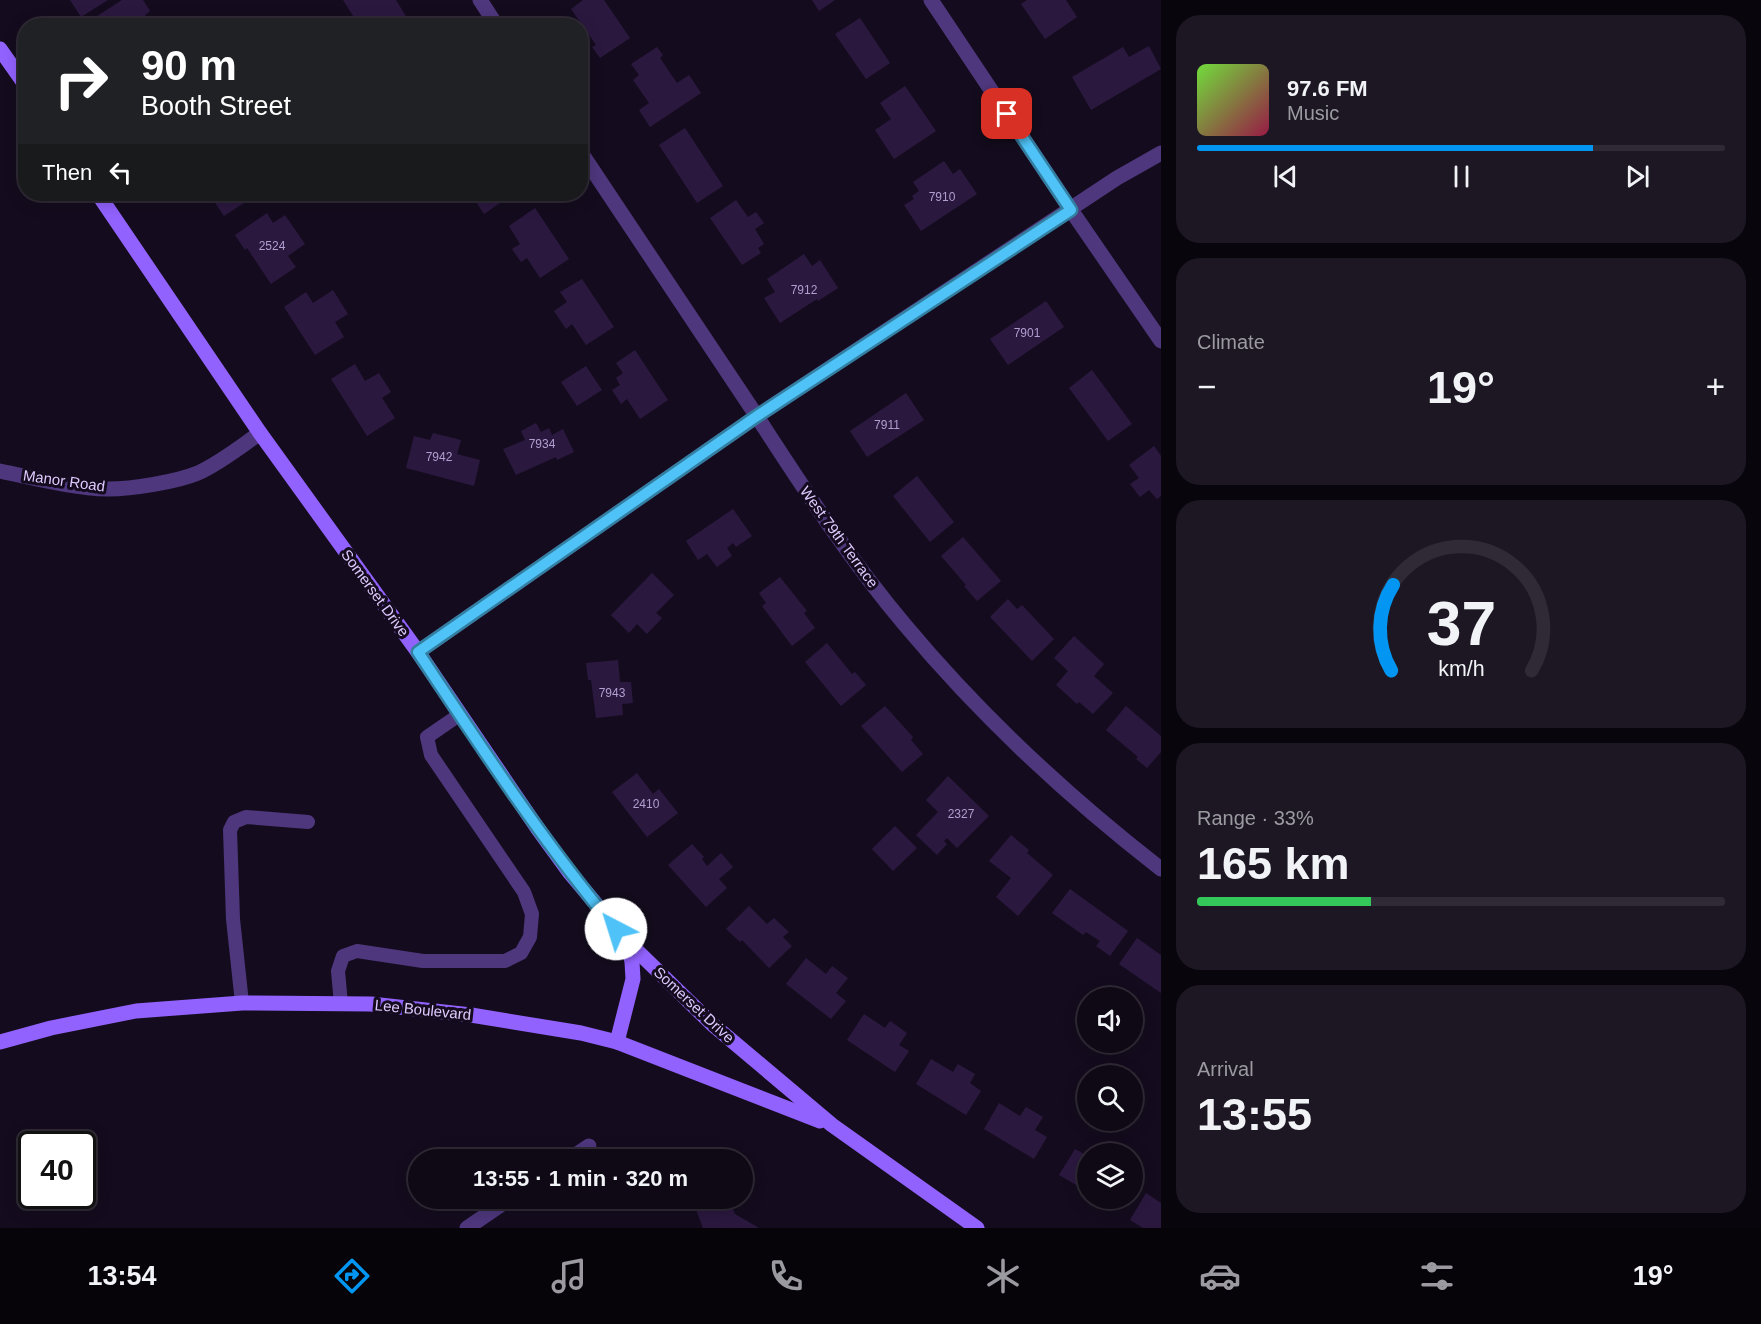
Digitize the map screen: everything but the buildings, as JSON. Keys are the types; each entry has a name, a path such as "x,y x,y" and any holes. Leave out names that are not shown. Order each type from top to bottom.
{"street":[{"path":"480,0 492,18"},
{"path":"932,0 1161,341"},
{"path":"0,49 18,75"},
{"path":"418,652 757,416 1117,178 1161,153"},
{"name":"West 79th Terrace","path":"588,163 858,566 904,624 964,692 1037,765 1161,869"},
{"name":"Somerset Drive","path":"103,201 260,433 418,652 459,716 570,873 627,941 712,1024 832,1125 973,1227"},
{"name":"Manor Road","path":"0,471 61,483 109,489 167,482 198,473 230,455 260,433"},
{"path":"617,1042 633,980 627,941"},
{"name":"Lee Boulevard","path":"0,1042 51,1028 136,1011 242,1003 371,1004 471,1015 580,1033 617,1042 832,1125"},
{"path":"584,1149 589,1146"},
{"path":"467,1228 495,1209"}],"lane":[{"path":"341,1004 338,971 343,956 357,951 423,961 505,961 521,953 530,937 532,914 524,892 431,755 428,737 459,716"},
{"path":"242,1003 233,919 230,830 234,822 246,817 308,822"}],"route":[{"path":"616,929 570,873 538,829 459,716 418,652 757,416 1071,210 1007,114"}]}
